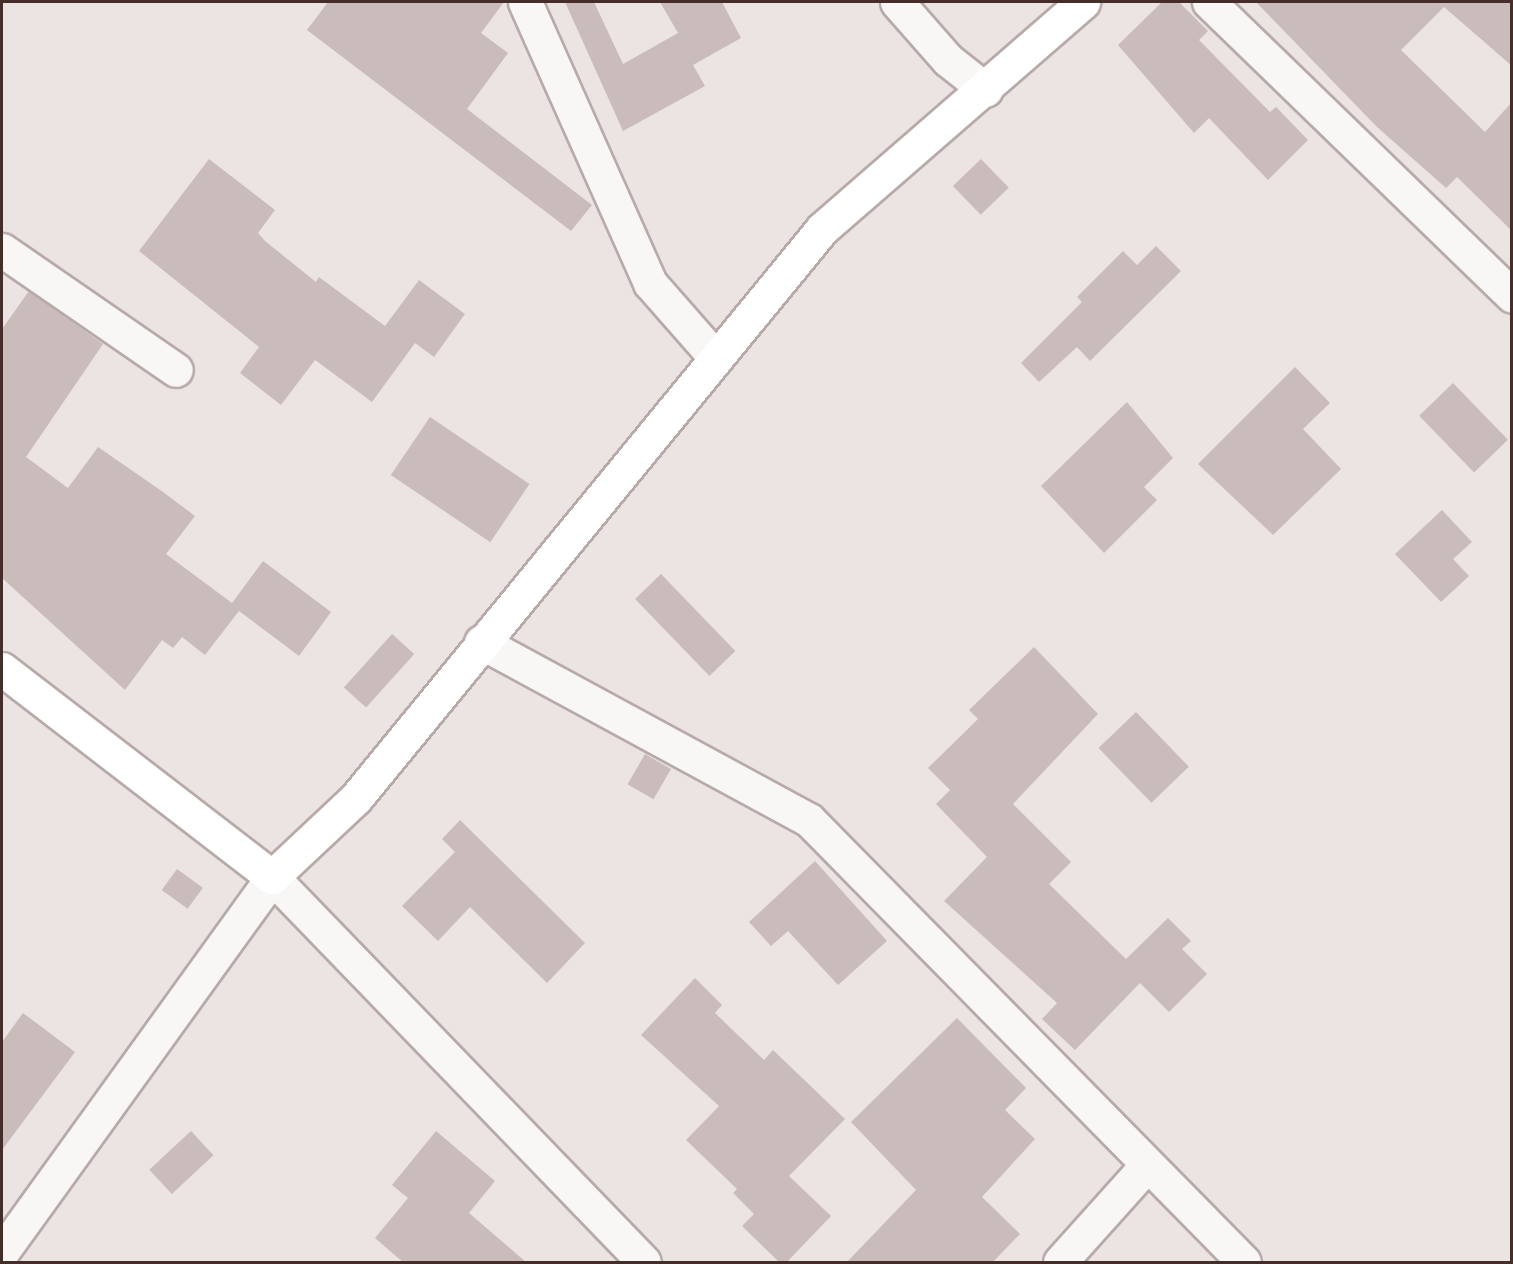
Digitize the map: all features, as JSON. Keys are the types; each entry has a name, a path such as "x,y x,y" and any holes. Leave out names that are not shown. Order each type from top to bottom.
{"street":[{"path":"525,2 650,283 716,358"},
{"path":"897,2 948,60 986,90"},
{"path":"2,1252 272,877 356,798 481,642 822,229 986,90 1083,2"},
{"path":"1209,2 1512,296"},
{"path":"2,250 176,370"},
{"path":"481,642 809,820 1245,1263"},
{"path":"2,669 272,877 644,1263"},
{"path":"1060,1263 1147,1165"}],"building":[{"path":"328,2 504,2 481,33 508,53 467,109 592,205 571,231 307,30"},
{"path":"565,2 594,2 623,64 678,33 660,2 722,2 741,38 693,65 705,86 623,131"},
{"path":"1162,2 1179,2 1208,31 1199,40 1270,112 1276,107 1308,140 1268,180 1209,118 1194,133 1118,45"},
{"path":"1256,2 1512,2 1512,66 1444,7 1401,50 1485,132 1512,102 1512,231 1457,177 1446,188 1377,127"},
{"path":"209,159 275,210 258,233 265,241 316,282 319,277 385,326 419,280 465,314 434,357 415,343 372,402 315,360 281,405 240,373 259,347 139,251"},
{"path":"981,159 1009,188 981,215 953,186"},
{"path":"1156,246 1181,271 1090,361 1077,347 1039,382 1021,363 1082,302 1077,297 1123,251 1137,265"},
{"path":"29,291 103,344 26,457 68,488 98,447 163,492 195,516 166,554 232,603 263,561 331,612 299,656 239,611 205,655 182,637 173,648 162,640 125,690 2,578 2,329"},
{"path":"1295,367 1330,403 1303,429 1341,469 1273,535 1198,464"},
{"path":"1453,383 1508,440 1474,472 1419,416"},
{"path":"1127,402 1173,458 1144,487 1157,500 1104,553 1041,486"},
{"path":"430,417 529,484 490,542 391,475"},
{"path":"1442,510 1472,542 1453,559 1469,576 1441,602 1395,554"},
{"path":"661,574 735,651 709,676 635,599"},
{"path":"392,634 414,654 366,708 344,688"},
{"path":"1034,647 1098,714 1013,804 1071,862 1049,884 1126,959 1168,918 1191,941 1182,949 1207,974 1169,1012 1140,983 1075,1050 1042,1019 1057,1003 944,901 987,857 936,804 950,790 928,768 978,719 969,710"},
{"path":"1136,712 1189,767 1151,803 1099,748"},
{"path":"645,754 671,769 653,799 628,784"},
{"path":"460,820 585,943 547,983 470,907 438,941 402,906 455,852 442,839"},
{"path":"815,861 887,941 838,985 788,931 771,946 749,922"},
{"path":"177,869 203,888 188,909 162,890"},
{"path":"695,978 722,1005 715,1013 764,1060 773,1050 845,1119 789,1176 831,1216 786,1263 780,1263 742,1226 754,1214 733,1193 737,1189 686,1140 719,1106 641,1035"},
{"path":"23,1013 75,1052 2,1150 2,1042"},
{"path":"957,1018 1026,1088 1005,1110 1035,1139 982,1197 1020,1234 992,1263 846,1263 916,1190 851,1122"},
{"path":"191,1131 214,1155 172,1194 149,1170"},
{"path":"436,1131 495,1181 469,1213 527,1263 404,1263 375,1238 408,1198 392,1185"}]}
